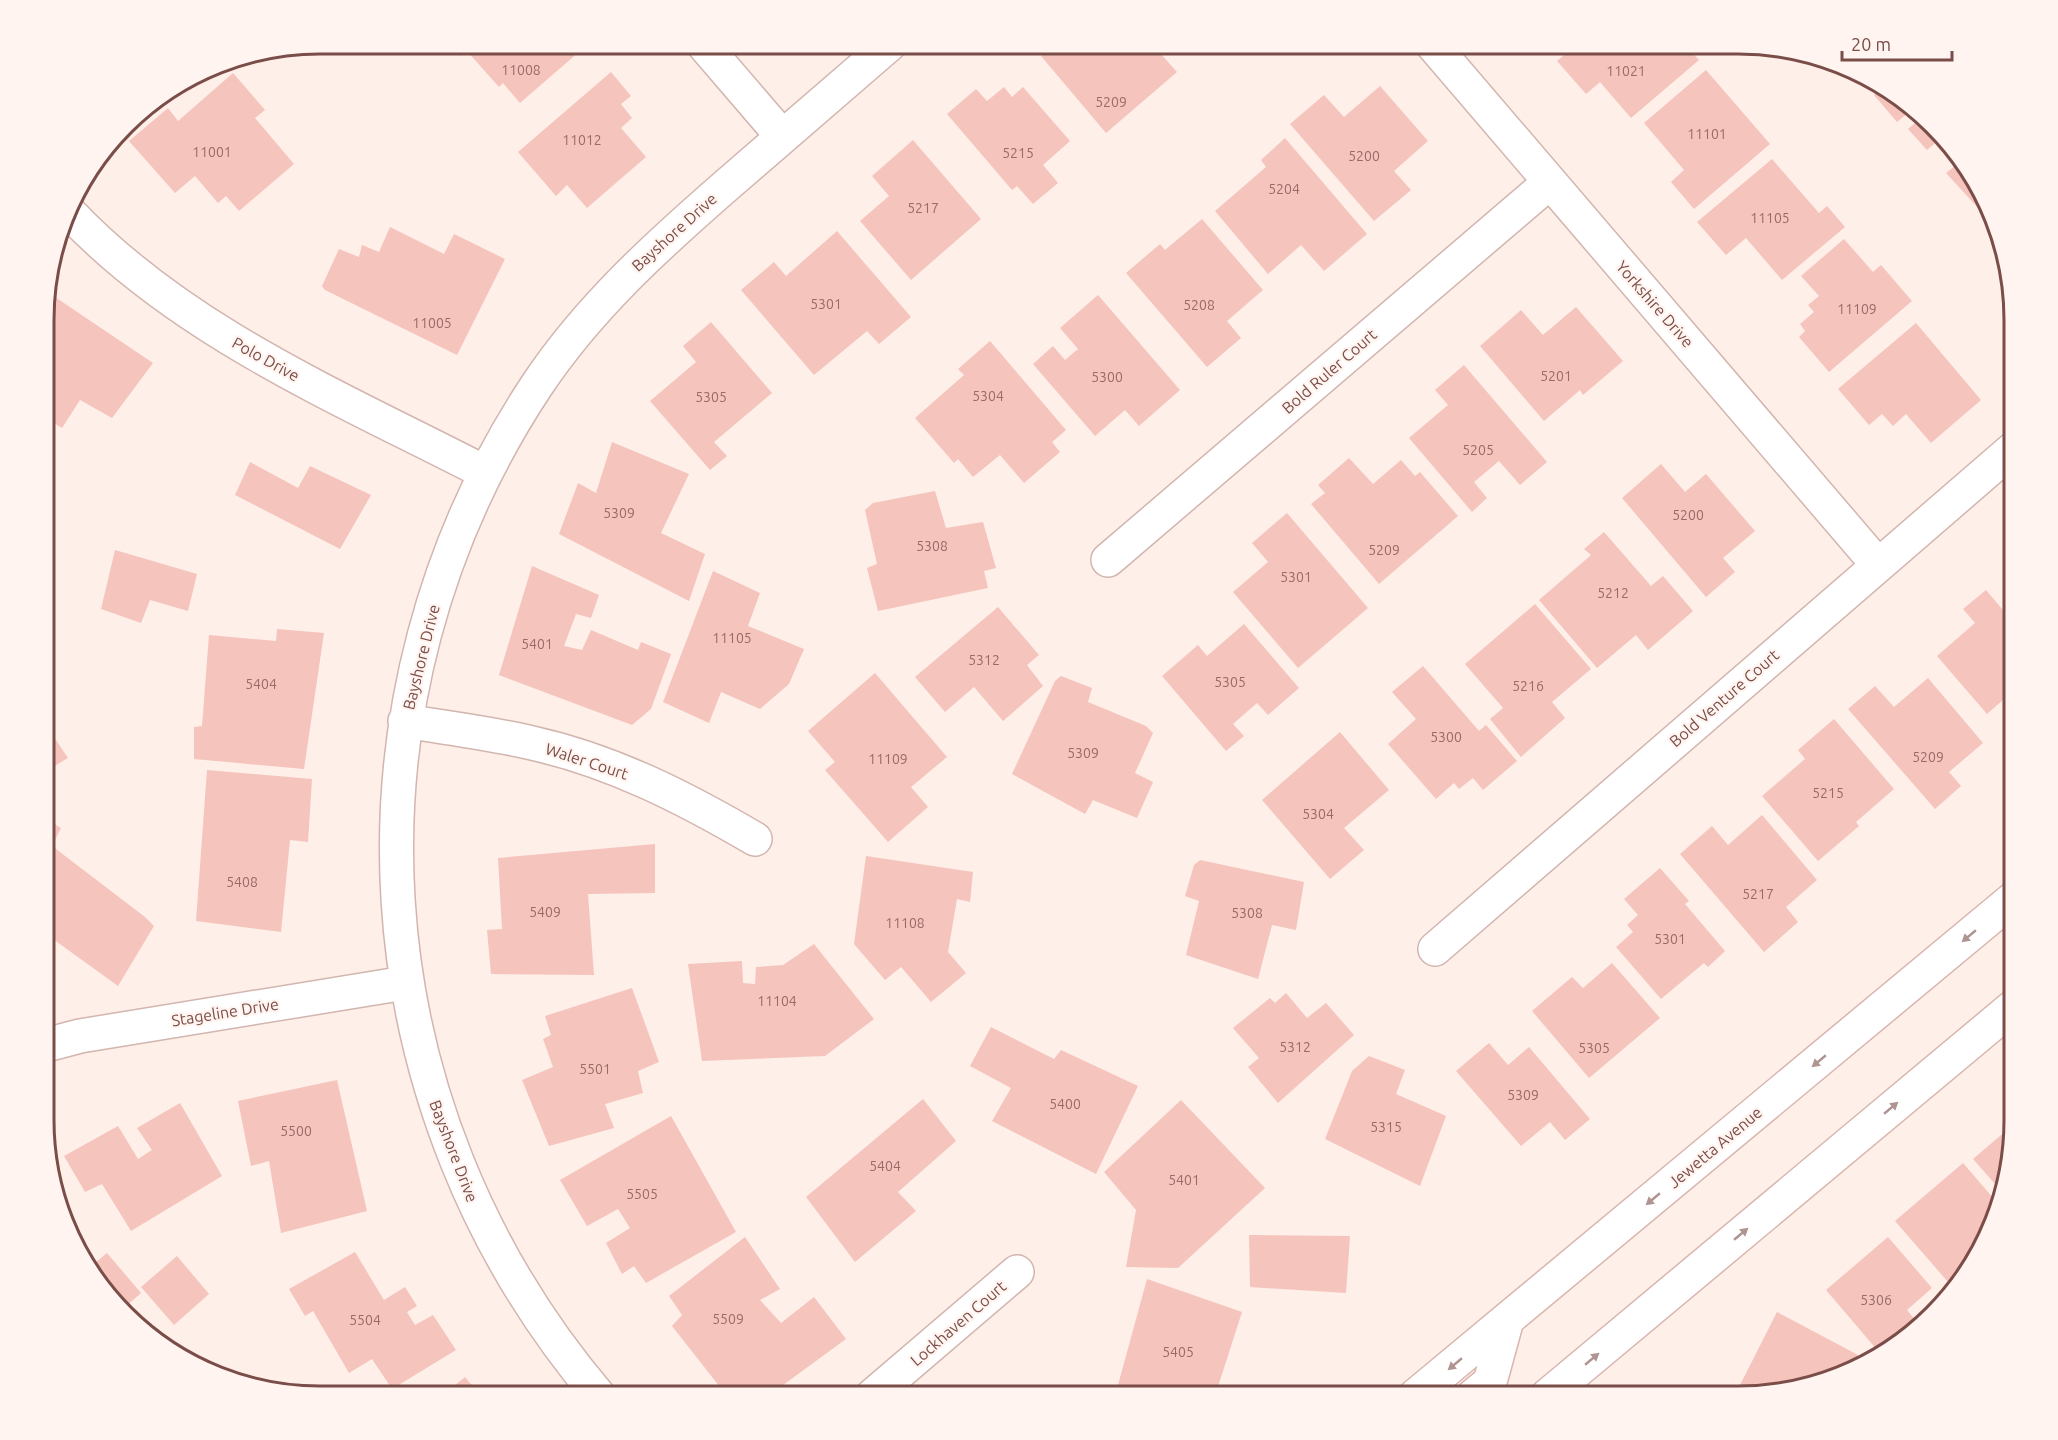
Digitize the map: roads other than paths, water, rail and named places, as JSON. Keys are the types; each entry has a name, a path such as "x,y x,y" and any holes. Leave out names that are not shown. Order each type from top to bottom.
{"street":[{"path":"712,54 782,136"},
{"name":"Bayshore Drive","path":"590,1386 525,1298 482,1222 448,1143 422,1060 405,983 396,882 396,809 405,721 427,622 456,540 486,473 537,385 590,316 649,253 878,54"},
{"name":"Yorkshire Drive","path":"1441,54 1878,565"},
{"name":"Bold Ruler Court","path":"1108,560 1550,182"},
{"name":"Polo Drive","path":"75,217 160,292 232,341 486,473"},
{"name":"Bold Venture Court","path":"1435,949 2004,457"},
{"name":"Waler Court","path":"405,721 533,743 611,766 685,798 755,839"},
{"name":"Jewetta Avenue","path":"1428,1386 2004,906"},
{"name":"Stageline Drive","path":"54,1043 80,1036 405,983"},
{"path":"1559,1386 2004,1014"},
{"name":"Lockhaven Court","path":"884,1386 1017,1272"},
{"path":"1485,1386 1490,1382 1507,1320"}]}
